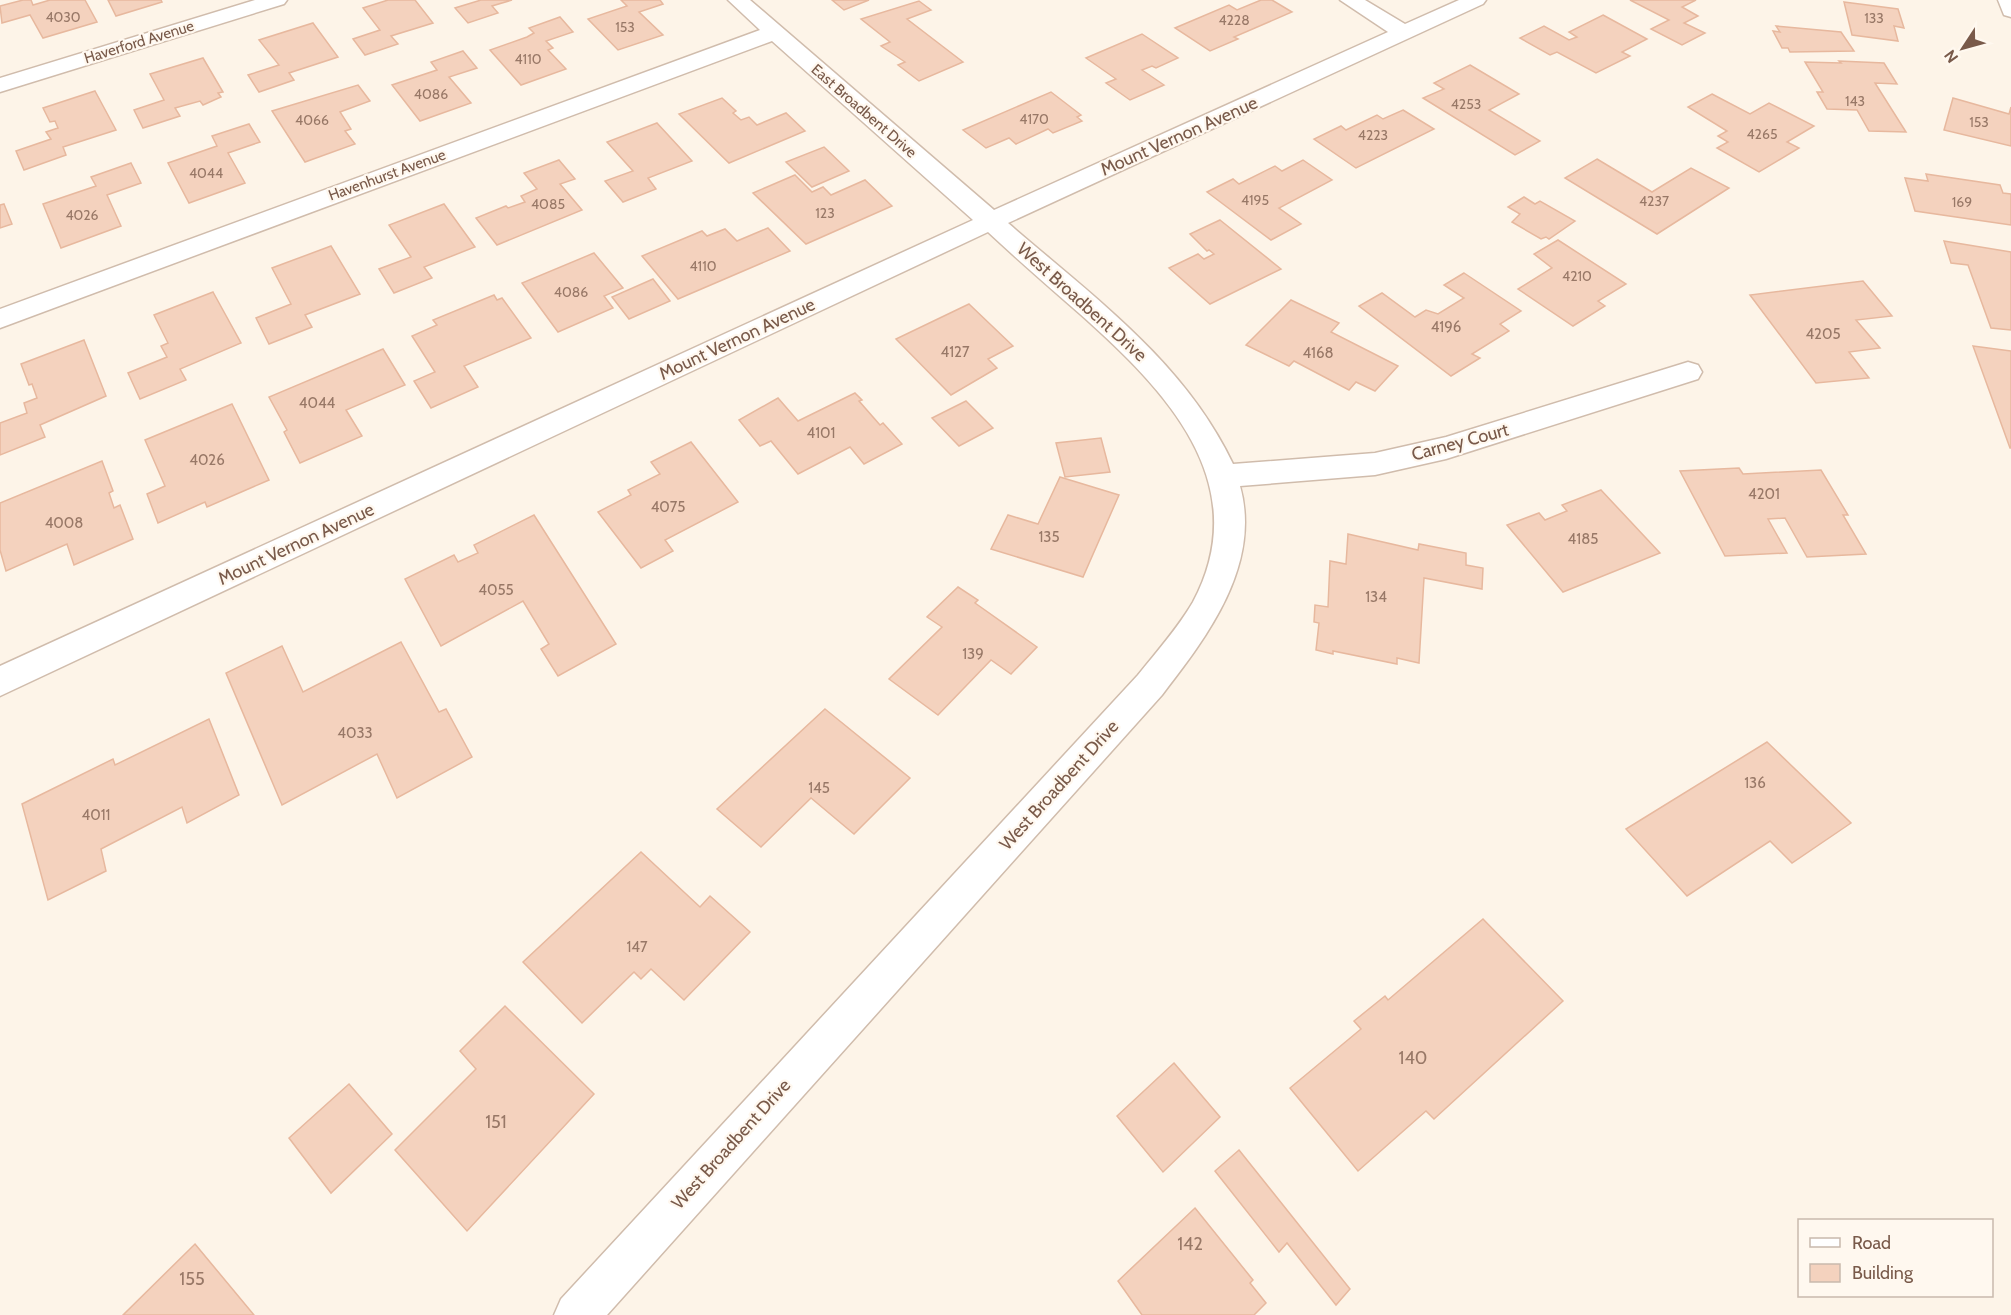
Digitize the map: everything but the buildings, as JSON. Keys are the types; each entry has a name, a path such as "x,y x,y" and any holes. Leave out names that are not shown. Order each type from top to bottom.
{"street":[{"name":"Haverford Avenue","path":"0,84 277,0"},
{"name":"East Broadbent Drive","path":"738,0 991,221"},
{"path":"1350,0 1405,33"},
{"name":"Mount Vernon Avenue","path":"0,682 991,221 1476,0"},
{"path":"2008,0 2011,11"},
{"name":"Havenhurst Avenue","path":"0,319 775,32"},
{"name":"West Broadbent Drive","path":"577,1315 1150,685 1186,637 1210,599 1225,555 1230,518 1224,476 1207,435 1176,391 1141,353 991,221"},
{"name":"Carney Court","path":"1224,476 1375,464 1446,448 1688,372"}]}
